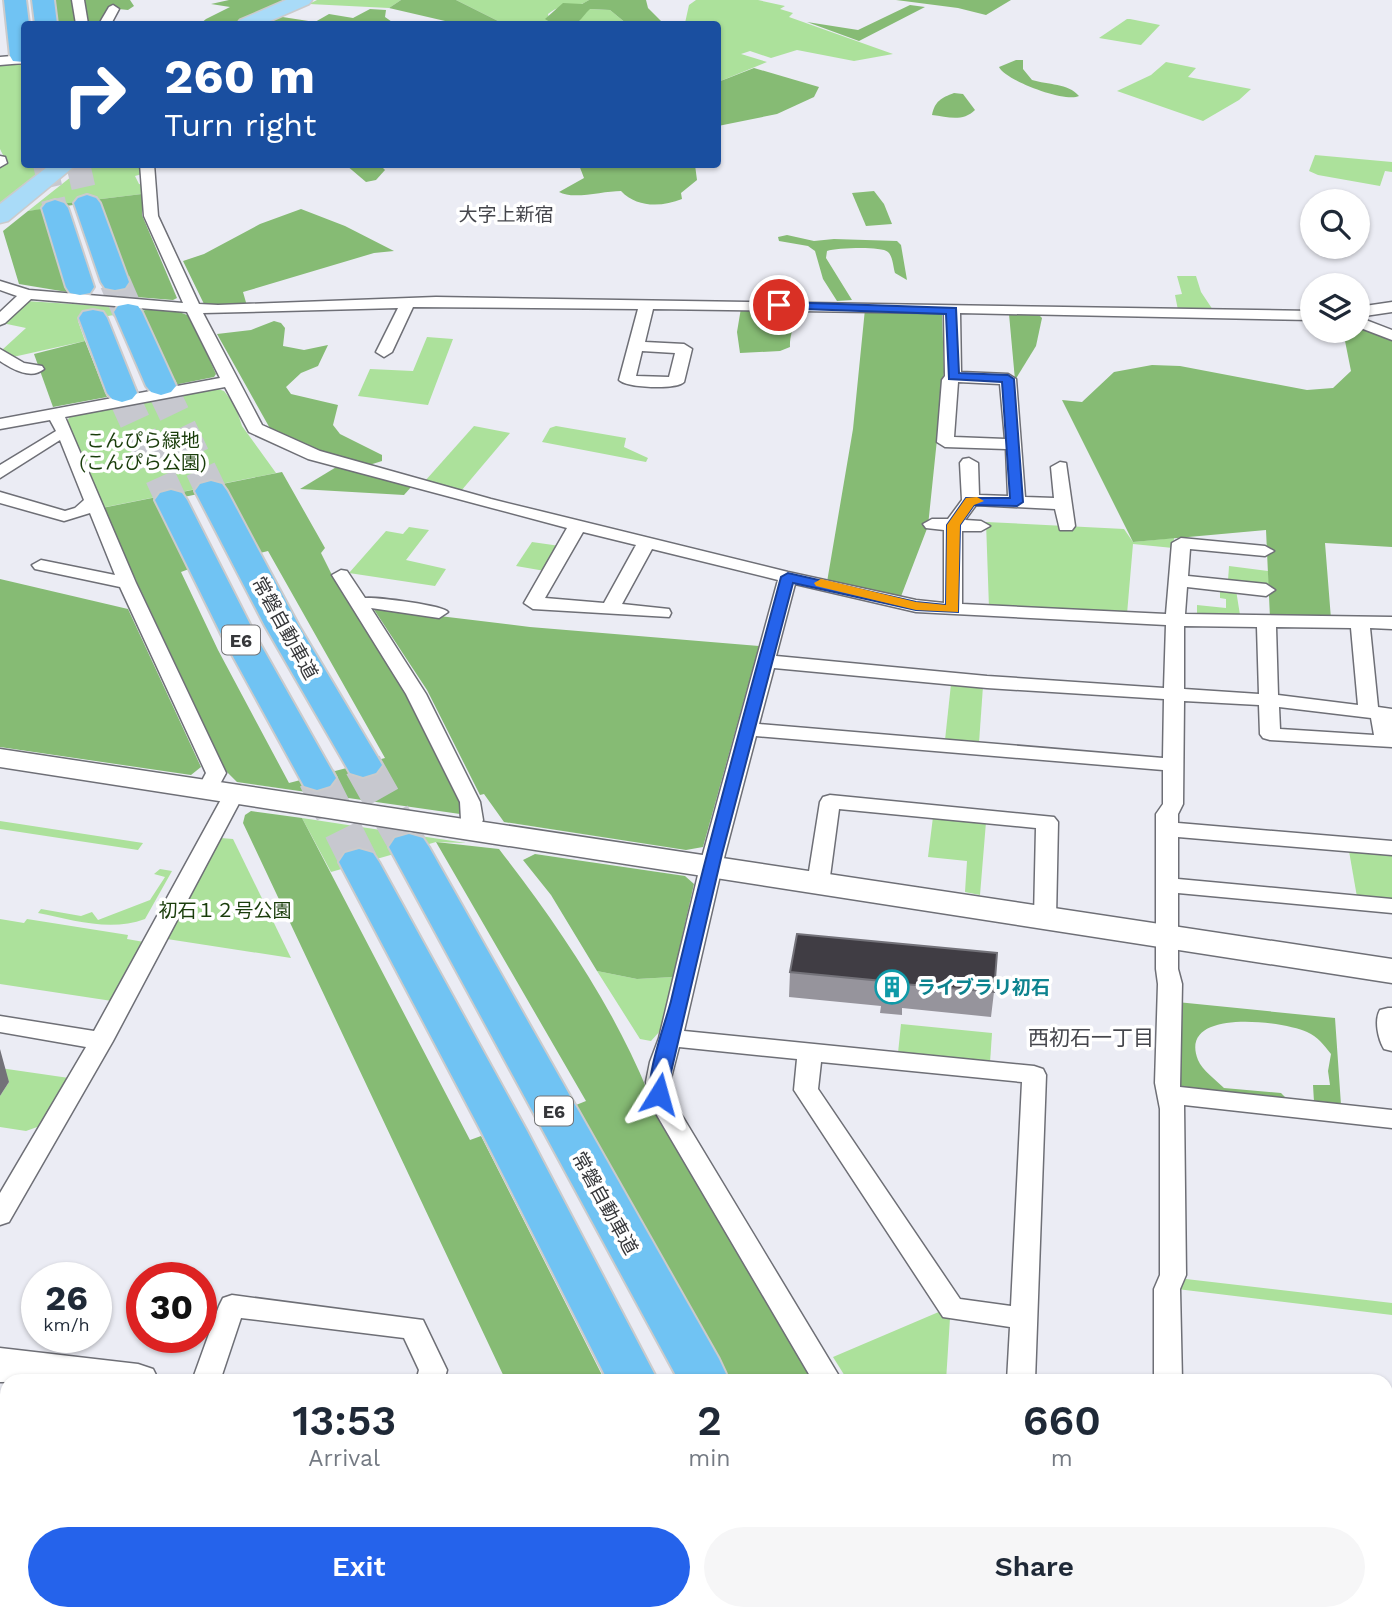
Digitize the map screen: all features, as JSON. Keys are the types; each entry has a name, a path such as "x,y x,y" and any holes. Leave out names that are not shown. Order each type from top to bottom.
{"highway":[{"path":"15,0 15,59"},
{"path":"43,0 46,21"},
{"path":"87,203 115,282"},
{"path":"55,208 80,287"},
{"path":"128,312 160,386"},
{"path":"93,318 122,393"},
{"name":"常磐自動車道","path":"211,491 282,626 363,765"},
{"name":"E6","path":"171,499 241,640 317,778"},
{"name":"常磐自動車道","path":"409,847 701,1374"},
{"path":"359,862 504,1130 629,1374"}],"main road":[{"path":"254,21 302,0"},
{"path":"0,216 61,168"}],"street":[{"path":"78,0 82,21"},
{"path":"107,21 113,9"},
{"path":"147,168 151,190 151,216 192,307 255,428 314,455 578,525 916,606 1175,620 1392,623"},
{"path":"0,285 27,294 218,310 408,302 1300,315"},
{"path":"0,320 27,294"},
{"path":"384,352 408,302"},
{"path":"636,346 647,304"},
{"path":"1370,310 1392,307"},
{"path":"952,310 953,377 950,380 945,442 1014,444"},
{"path":"1370,327 1392,335"},
{"path":"0,354 20,367 36,369"},
{"path":"953,377 1008,379 1017,502"},
{"path":"0,425 229,381"},
{"path":"0,1214 101,1041 220,792 216,773 127,583 66,433 55,413"},
{"path":"0,473 55,436 66,433"},
{"path":"953,609 953,525 971,500 969,463"},
{"path":"1060,467 1066,526"},
{"path":"0,497 64,516 81,512 93,502"},
{"path":"971,500 1063,504"},
{"path":"932,524 981,526"},
{"path":"578,525 533,603 662,613"},
{"path":"610,609 647,541"},
{"path":"1168,1374 1167,1289 1174,1275 1172,1109 1169,1095 1167,814 1173,804 1175,620 1181,542 1265,551"},
{"path":"41,565 127,583"},
{"path":"341,575 416,694 470,802 472,820 468,830"},
{"path":"788,577 711,867 658,1082 663,1105 824,1374"},
{"path":"1178,580 1266,590"},
{"path":"359,604 379,602 397,608 439,612"},
{"path":"1266,623 1270,734 1386,742 1360,624"},
{"path":"766,662 987,682 1267,700 1380,713"},
{"path":"747,729 1173,765"},
{"path":"0,758 1392,971"},
{"path":"818,884 830,802 1047,822 1045,918"},
{"path":"1168,829 1392,848"},
{"path":"1167,885 1392,906"},
{"path":"1392,1016 1388,1016 1392,1043"},
{"path":"0,1024 101,1041"},
{"path":"671,1038 1034,1075 1021,1374"},
{"path":"810,1052 806,1090 952,1310 1023,1318"},
{"path":"1169,1095 1392,1119"},
{"path":"209,1374 233,1306 413,1328 433,1370 432,1374"},
{"path":"0,1364 74,1374"}],"green space":[{"path":"53,0 75,0 77,21 56,21"},
{"path":"85,0 130,0 134,6 128,10 109,8 102,21 88,21"},
{"path":"229,0 290,0 243,21 204,21 230,7 211,4"},
{"path":"317,0 401,0 389,8 309,4"},
{"path":"401,0 456,0 498,21 445,21 389,8"},
{"path":"456,0 589,0 554,10 548,14 550,21 498,21"},
{"path":"589,0 646,0 648,8 661,21 623,21 610,10 590,9 579,21 545,19 563,3 582,4"},
{"path":"696,0 758,0 785,6 780,9 793,13 789,17 893,54 854,61 797,50 771,58 750,51 741,54 767,62 721,81 721,21 685,21 689,5"},
{"path":"896,0 1011,0 986,15 958,8"},
{"path":"910,5 925,7 859,41 807,22 858,30"},
{"path":"370,9 386,10 385,17 391,21 317,21 329,14 353,18"},
{"path":"589,9 610,10 623,21 575,21"},
{"path":"276,16 308,21 266,21"},
{"path":"1127,19 1160,25 1141,45 1099,38"},
{"path":"1023,60 1023,69 1032,80 1064,87 1079,96 1050,94 1024,84 1004,73 999,67"},
{"path":"21,62 21,168 46,168 0,204 0,168 6,161 0,149 0,65"},
{"path":"1166,62 1196,68 1188,77 1251,89 1239,100 1203,121 1117,91 1151,75"},
{"path":"754,68 819,87 814,97 777,114 721,125 721,81"},
{"path":"954,93 963,94 975,110 960,117 932,115 939,101"},
{"path":"1315,155 1392,162 1392,172 1385,171 1380,186 1318,175 1309,171"},
{"path":"82,168 140,168 142,174 135,176 139,184 144,185 142,194 52,205 53,208 28,211"},
{"path":"350,168 385,170 376,180 366,182"},
{"path":"580,168 695,168 697,180 681,193 682,199 666,204 634,201 621,191 580,195 559,192 584,178"},
{"path":"874,191 884,204 892,224 866,226 852,193"},
{"path":"142,194 142,215 177,298 173,300 136,297 100,201 53,208 52,205"},
{"path":"41,209 67,292 19,284 3,231 28,211"},
{"path":"301,209 345,226 394,251 374,253 243,292 247,306 219,307 204,304 183,261 204,254 260,224"},
{"path":"787,235 814,241 897,241 901,245 907,280 895,273 891,256 884,250 859,248 827,251 826,258 852,300 837,301 823,279 815,251 808,246 779,241 778,237"},
{"path":"1177,276 1196,276 1201,292 1213,310 1178,310 1175,295 1182,294"},
{"path":"26,301 150,309 78,321 85,341 13,357 2,350 26,328 2,323"},
{"path":"783,307 793,322 790,347 780,351 740,353 737,332 741,308"},
{"path":"150,309 190,316 216,374 214,377 174,385 141,311"},
{"path":"865,309 942,312 944,372 928,526 900,599 827,582 853,429"},
{"path":"1009,314 1039,315 1042,318 1036,346 1015,380"},
{"path":"274,321 285,328 283,346 304,350 328,345 318,366 301,373 286,387 291,394 338,405 333,425 340,434 382,455 382,461 366,466 319,453 272,432 217,334 251,330"},
{"path":"1370,329 1392,337 1392,547 1325,543 1331,619 1270,618 1266,530 1133,542 1062,400 1082,402 1114,372 1152,365 1180,366 1307,390 1333,388 1351,371 1345,343 1370,343"},
{"path":"427,337 453,339 428,405 358,396 370,369 413,371"},
{"path":"85,341 107,397 53,407 34,354"},
{"name":"こんぴら緑地 (こんぴら公園)","path":"215,388 224,391 235,405 242,426 276,473 101,508 66,423 70,416"},
{"path":"474,426 510,433 461,491 425,481"},
{"path":"556,426 626,438 624,447 648,458 646,462 542,442 550,428"},
{"path":"338,466 412,486 404,495 300,489"},
{"path":"282,472 325,548 321,553 336,583 409,696 463,809 460,814 237,782 226,771 102,508","holes":["226,488 260,553 268,551 385,758 289,783 218,650 181,572 189,569 156,503"]},
{"path":"986,522 1124,529 1133,542 1174,538 1173,548 1133,544 1127,614 989,608"},
{"path":"409,527 429,530 406,560 446,569 435,586 349,573 386,531 403,534"},
{"path":"532,542 560,546 545,571 516,566"},
{"path":"1229,566 1268,571 1269,585 1228,581"},
{"path":"0,579 128,609 201,767 191,775 0,747"},
{"path":"1220,588 1236,590 1240,615 1197,614 1197,605 1226,608 1226,599 1220,598"},
{"path":"373,608 530,627 759,646 703,847 686,850 504,822 484,794 480,795 427,690"},
{"path":"951,684 983,686 979,743 945,740"},
{"path":"251,811 302,818 470,1140 481,1136 601,1374 503,1374 243,823 245,815"},
{"path":"933,817 986,822 980,895 965,892 967,861 928,857"},
{"path":"302,818 466,843 436,842 331,872"},
{"path":"0,821 143,843 138,850 0,829"},
{"name":"初石１２号公園","path":"221,838 233,839 291,958 167,939"},
{"path":"436,842 499,849 542,906 600,996 634,1059 648,1092 815,1374 725,1374 576,1105 586,1101"},
{"path":"1349,851 1392,855 1392,900 1357,897"},
{"path":"535,854 685,876 694,884 673,977 637,979 597,971 551,895 523,860"},
{"path":"160,869 172,871 145,919 105,925 38,913 41,909 81,916 92,912 98,920 150,900 165,877 154,874"},
{"path":"0,919 24,923 27,919 128,935 127,939 144,942 112,1001 0,984"},
{"path":"597,971 637,979 673,977 660,1031 651,1041 640,1039"},
{"path":"1177,1002 1335,1018 1341,1105 1314,1102 1313,1085 1330,1085 1328,1071 1331,1054 1311,1034 1277,1024 1236,1022 1217,1025 1203,1032 1196,1043 1198,1060 1224,1088 1281,1093 1287,1099 1183,1088 1174,1081"},
{"path":"901,1024 992,1033 990,1063 898,1053"},
{"path":"0,1068 69,1078 40,1126 26,1131 0,1127 0,1096 9,1082"},
{"path":"1186,1279 1392,1303 1392,1315 1177,1289"},
{"path":"941,1311 950,1318 946,1374 844,1374 833,1357"}],"building":[{"path":"797,934 997,953 994,992 904,984 903,990 882,988 882,981 790,972"}],"tunnel":[{"path":"46,168 55,208"},
{"path":"79,168 87,203"},
{"path":"115,282 128,312"},
{"path":"161,386 211,491"},
{"path":"122,393 171,500"},
{"path":"363,765 409,847"},
{"path":"317,778 359,862"}],"slow traffic":[{"path":"821,583 916,606 953,609 953,525 971,500 977,501"}],"place":[{"name":"ライブラリ初石","path":"892,987"}],"district":[{"name":"大字上新宿","path":"506,214"},
{"name":"西初石一丁目","path":"1091,1037"}],"route":[{"path":"659,1094 658,1082 671,1038 714,854 788,577 916,606 953,609 953,525 971,500 1017,502 1008,379 953,377 952,310 779,305"}]}
